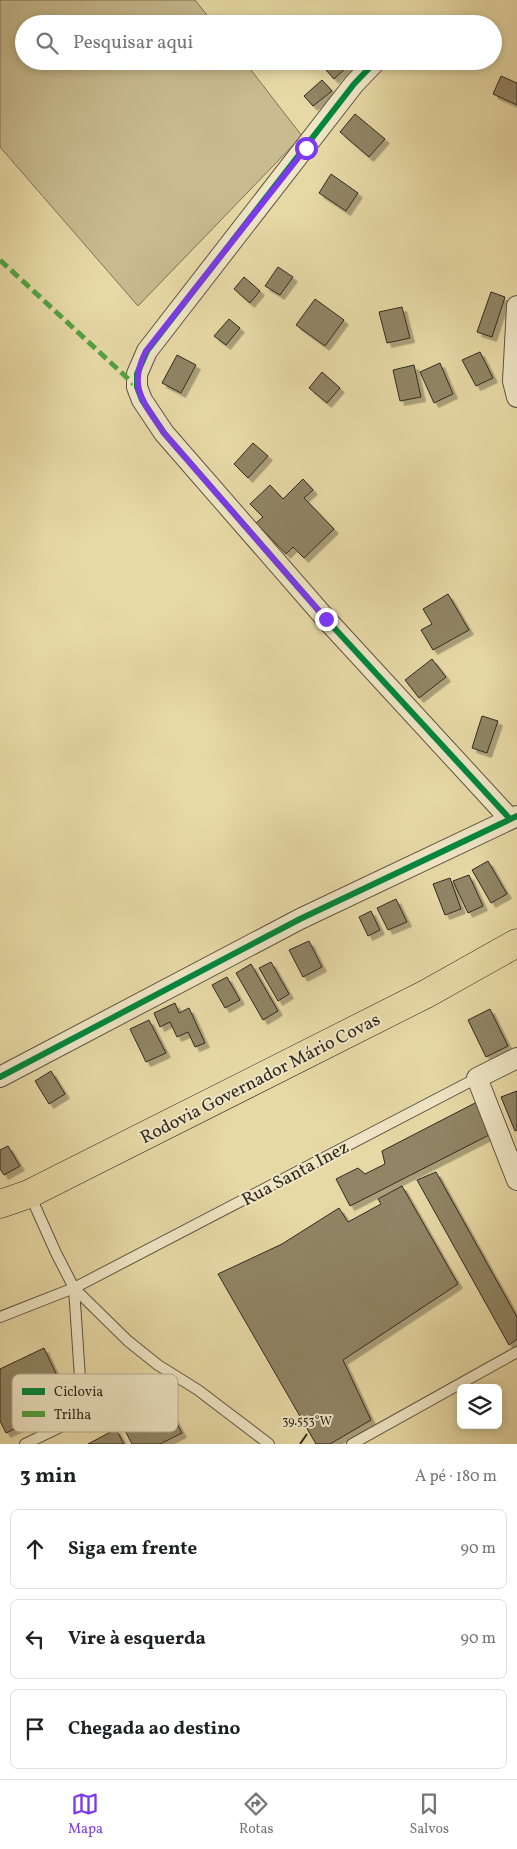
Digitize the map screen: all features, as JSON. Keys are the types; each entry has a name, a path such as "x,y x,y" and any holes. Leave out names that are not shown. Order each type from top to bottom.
{"highway":[{"name":"Rodovia Governador Mário Covas","path":"0,1204 30,1194 426,994 517,943"}],"street":[{"path":"0,1077 300,919 514,817 326,619 207,484 164,433 142,400 137,386 137,374 146,351 354,84 367,70"},
{"path":"517,306 513,381 517,397"},
{"name":"Rua Santa Inez","path":"478,1078 517,1058"},
{"path":"478,1078 517,1180"}],"lane":[{"name":"Rua Santa Inez","path":"0,1317 74,1288 478,1078"},
{"path":"30,1194 56,1254 74,1288 128,1341 172,1374"},
{"path":"74,1288 80,1374"},
{"path":"352,1444 517,1352"},
{"path":"178,1378 198,1390 269,1444"},
{"path":"25,1444 50,1432"}],"shaded area":[{"path":"0,0 195,0 207,15 15,15 15,70 251,70 302,136 138,306 0,147"}],"building":[{"path":"326,70 344,70 334,79"},
{"path":"501,76 517,83 517,105 493,94"},
{"path":"322,80 332,91 313,106 304,96"},
{"path":"355,114 385,139 369,157 340,132"},
{"path":"331,174 358,193 346,211 319,193"},
{"path":"278,267 293,277 280,295 265,286"},
{"path":"244,277 260,291 250,303 234,289"},
{"path":"491,292 505,297 492,337 477,332"},
{"path":"315,299 344,320 325,346 296,325"},
{"path":"402,307 410,338 387,343 379,312"},
{"path":"229,319 240,328 226,345 214,336"},
{"path":"480,352 493,378 476,386 462,360"},
{"path":"177,355 196,365 181,393 162,383"},
{"path":"440,363 453,394 434,403 420,372"},
{"path":"414,365 421,397 400,401 393,370"},
{"path":"322,372 340,388 327,403 309,388"},
{"path":"253,443 268,456 248,478 234,464"},
{"path":"303,479 313,490 304,498 334,529 304,558 293,547 286,554 256,523 263,517 250,504 270,485 283,499"},
{"path":"448,594 469,630 433,650 421,630 432,624 423,609"},
{"path":"432,659 446,677 419,698 405,680"},
{"path":"482,716 498,721 487,753 472,748"},
{"path":"488,861 507,894 491,903 472,870"},
{"path":"469,875 483,906 468,913 453,881"},
{"path":"450,878 461,909 445,915 433,884"},
{"path":"396,899 407,922 388,930 377,908"},
{"path":"371,911 380,930 368,936 359,917"},
{"path":"309,941 322,967 303,977 289,950"},
{"path":"271,962 289,994 278,1001 259,968"},
{"path":"251,964 278,1011 263,1020 236,973"},
{"path":"227,977 240,1000 225,1008 212,985"},
{"path":"175,1003 179,1013 189,1008 205,1043 195,1047 188,1032 177,1037 170,1022 160,1027 154,1013"},
{"path":"490,1009 508,1046 486,1057 468,1020"},
{"path":"149,1020 166,1053 146,1062 130,1029"},
{"path":"51,1071 65,1094 49,1104 35,1081"},
{"path":"517,1091 517,1130 515,1131 501,1097"},
{"path":"477,1102 493,1133 350,1206 336,1179 358,1168 365,1174 385,1164 382,1151"},
{"path":"8,1146 20,1166 4,1175 0,1169 0,1150"},
{"path":"436,1172 517,1317 517,1339 509,1345 417,1180"},
{"path":"402,1186 458,1284 343,1360 371,1420 330,1444 316,1444 218,1274 282,1244 339,1208 348,1222 381,1204 378,1199"},
{"path":"44,1348 56,1374 12,1374 12,1430 6,1433 0,1421 0,1369"},
{"path":"178,1425 182,1433 160,1444 132,1444 126,1432 178,1432"},
{"path":"110,1432 118,1432 124,1444 88,1444"}],"marked path":[{"path":"0,260 137,387"}],"cycle path":[{"path":"367,70 354,84 147,351 137,374 137,387 142,400 164,433 326,619 510,819"},
{"path":"0,1077 300,919 517,816"}],"route":[{"path":"306,148 146,351 137,374 137,386 142,400 164,433 326,619"}]}
